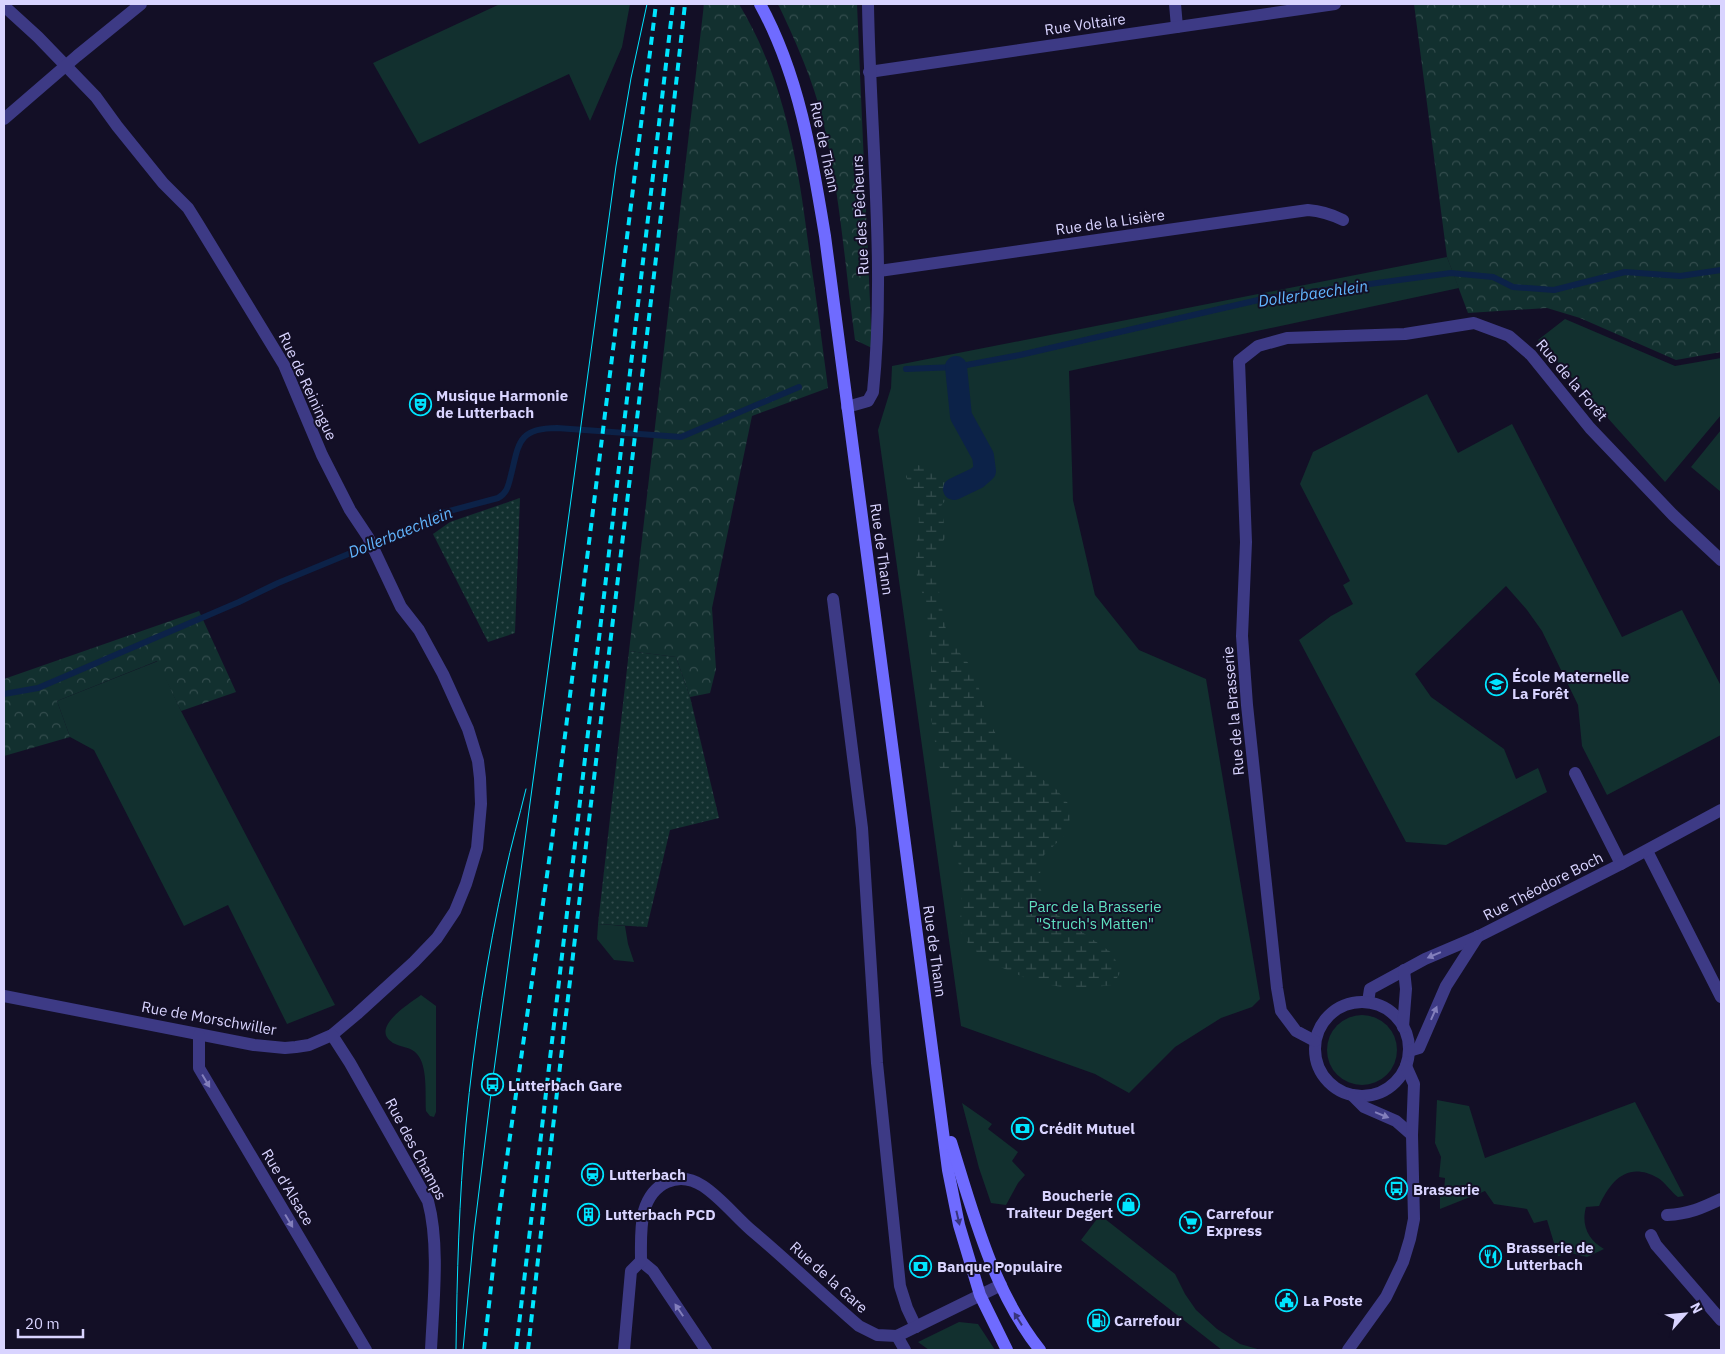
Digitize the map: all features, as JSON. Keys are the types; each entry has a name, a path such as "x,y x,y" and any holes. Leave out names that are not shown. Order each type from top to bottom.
{"main road":[{"name":"Rue de Thann","path":"760,4 783,54 812,152 825,236 948,1170 959,1225 980,1295 1007,1350"},
{"name":"Rue de Thann","path":"940,1107 970,1203 1001,1285 1014,1313 1040,1350"}],"street":[{"path":"4,120 141,4"},
{"name":"Rue des Pêcheurs","path":"847,407 868,401 873,392 879,271 869,72 868,4"},
{"path":"1175,4 1177,27"},
{"name":"Rue Voltaire","path":"869,72 1335,4"},
{"name":"Rue de Reiningue","path":"4,6 96,97 163,183 188,208 284,365 316,443 350,510 368,537 401,607 420,630 427,642 462,712 478,761 481,804"},
{"name":"Rue de la Lisière","path":"879,271 1308,210 1332,214 1343,220"},
{"name":"Rue de la Forêt","path":"1239,361 1258,346 1287,338 1405,334 1474,323 1509,336 1532,355 1590,428 1673,515 1721,560"},
{"name":"Rue de la Brasserie","path":"1239,361 1246,542 1242,636 1247,705 1277,988 1281,1011 1296,1031 1315,1041"},
{"path":"833,599 862,828 877,1063 900,1286 916,1327"},
{"name":"Rue Théodore Boch","path":"1575,773 1621,864"},
{"name":"Rue de Morschwiller","path":"4,996 254,1045 285,1048 309,1045 332,1035 357,1014 414,962 446,926 455,911 472,866 478,840 481,804"},
{"name":"Rue Théodore Boch","path":"1368,1002 1370,989 1404,970 1479,936 1646,851 1721,810"},
{"path":"1646,851 1721,997"},
{"name":"Rue Théodore Boch","path":"1409,1052 1419,1048 1446,986 1479,936"},
{"path":"1403,1027 1406,989 1404,970"},
{"path":"1368,1002 1382,1007 1394,1015 1403,1027 1408,1039 1409,1052 1406,1066 1399,1078 1390,1087 1378,1093 1365,1096 1352,1095 1338,1090 1327,1081 1319,1069 1315,1055 1315,1041 1320,1027 1328,1016 1340,1007 1353,1003 1368,1002"},
{"name":"Rue d'Alsace","path":"199,1035 199,1068 366,1350"},
{"name":"Rue des Champs","path":"332,1035 355,1071 428,1201 434,1238 431,1350"},
{"path":"1348,1350 1386,1297 1406,1254 1414,1219 1412,1135 1414,1084 1406,1066"},
{"path":"1352,1095 1364,1107 1396,1121 1412,1135"},
{"name":"Rue de la Gare","path":"641,1261 644,1210 657,1189 667,1181 677,1178 694,1181 714,1195 859,1326 877,1335 898,1336"},
{"path":"1667,1215 1697,1211 1721,1200"},
{"path":"1652,1235 1656,1245 1721,1320"},
{"path":"624,1350 631,1271 641,1261 654,1271 706,1350"},
{"path":"905,1350 898,1336 1001,1285"}],"green space":[{"path":"500,4 630,4 622,47 590,121 569,74 419,144 373,63"},
{"path":"704,4 739,4 755,33 778,92 787,123 800,185 828,388 752,416 712,608 716,669 710,693 690,697 676,657 629,651"},
{"path":"778,4 857,4 872,348 855,340 838,203 823,121 804,61"},
{"path":"1414,4 1721,4 1721,352 1676,360 1580,318 1547,308 1468,313 1447,257"},
{"name":"Parc de la Brasserie \"Struch's Matten\"","path":"1447,257 1459,288 1069,371 1073,500 1095,595 1139,650 1206,679 1260,999 1252,1007 1221,1018 1175,1047 1129,1093 1095,1074 961,1026 878,430 891,388 892,366"},
{"path":"1565,319 1675,366 1721,358 1721,415 1665,482 1538,340"},
{"path":"1427,394 1458,453 1512,424 1622,637 1682,610 1721,686 1721,735 1607,795 1582,746 1578,705 1542,631 1506,586 1415,674 1431,697 1504,749 1516,779 1538,768 1547,792 1446,845 1406,842 1299,640 1331,616 1353,604 1343,585 1350,581 1300,484 1313,452"},
{"path":"1721,430 1721,492 1691,467"},
{"path":"918,465 934,471 948,480 954,489 941,506 946,536 940,547 935,570 946,630 959,652 974,670 987,718 1007,754 1056,789 1071,807 1068,832 1044,855 1038,883 1049,909 1112,953 1121,971 1113,985 1075,989 1037,983 996,965 971,948 960,931 962,875 950,835 952,787 939,766 928,699 932,662 926,603 917,578 916,548 919,520 917,500 906,477 910,467"},
{"path":"520,498 515,633 488,642 433,534 450,522"},
{"path":"199,611 236,692 181,711 157,661 57,701 70,737 4,756 4,679"},
{"path":"629,651 676,657 690,697 719,818 670,830 647,927 598,924"},
{"path":"158,661 181,711 335,1005 287,1024 228,905 184,926 94,750 70,737 57,701"},
{"path":"598,924 625,926 634,962 614,960 597,939"},
{"path":"421,995 436,1006 436,1112 434,1117 430,1116 426,1111 426,1089 421,1059 412,1050 393,1043 387,1037 386,1030 388,1024 401,1010"},
{"path":"1355,1015 1369,1015 1382,1021 1391,1030 1397,1043 1395,1063 1387,1075 1369,1085 1355,1085 1342,1079 1333,1070 1327,1057 1327,1043 1333,1030 1342,1021"},
{"path":"1437,1100 1469,1106 1485,1158 1635,1102 1684,1196 1678,1197 1661,1180 1647,1173 1629,1173 1622,1176 1609,1188 1599,1206 1586,1207 1584,1220 1587,1231 1590,1237 1604,1249 1587,1257 1571,1253 1558,1256 1547,1220 1534,1223 1527,1209 1494,1204 1485,1191 1440,1209 1440,1193 1444,1192 1445,1178 1439,1177 1441,1157 1435,1143"},
{"path":"962,1103 992,1124 988,1129 1018,1152 1012,1161 1025,1175 1018,1183 1006,1205 991,1203 979,1168"},
{"path":"1100,1215 1175,1274 1196,1310 1217,1329 1240,1344 1261,1350 1222,1350 1081,1240"},
{"path":"959,1322 978,1324 995,1350 929,1350 918,1342"}],"waterway":[{"name":"Dollerbaechlein","path":"906,369 956,367 1020,355 1267,298 1451,273 1493,277 1513,287 1554,290 1625,272 1680,276 1721,270"},
{"path":"954,489 977,478 985,471 983,456 961,416 956,367"},
{"name":"Dollerbaechlein","path":"4,694 38,688 239,602 278,583 392,536 438,514 498,498 505,492 518,448 526,435 534,431 557,428 681,437 799,387"}],"tram line":[{"path":"463,1350 474,1232 492,1085 616,166 631,78 647,4"},
{"path":"456,1350 462,1180 473,1061 498,905 526,789"}],"railway":[{"path":"484,1350 499,1214 552,840 656,4"},
{"path":"516,1350 673,4"},
{"path":"528,1350 685,4"}],"place":[{"name":"Musique Harmonie de Lutterbach","path":"420,404"},
{"name":"École Maternelle La Forêt","path":"1496,685"},
{"name":"Lutterbach Gare","path":"492,1085"},
{"name":"Crédit Mutuel","path":"1023,1128"},
{"name":"Lutterbach","path":"593,1174"},
{"name":"Brasserie","path":"1397,1189"},
{"name":"Boucherie Traiteur Degert","path":"1129,1204"},
{"name":"Lutterbach PCD","path":"589,1214"},
{"name":"Carrefour Express","path":"1190,1222"},
{"name":"Brasserie de Lutterbach","path":"1490,1256"},
{"name":"Banque Populaire","path":"921,1266"},
{"name":"La Poste","path":"1287,1300"},
{"name":"Carrefour","path":"1098,1320"}]}
